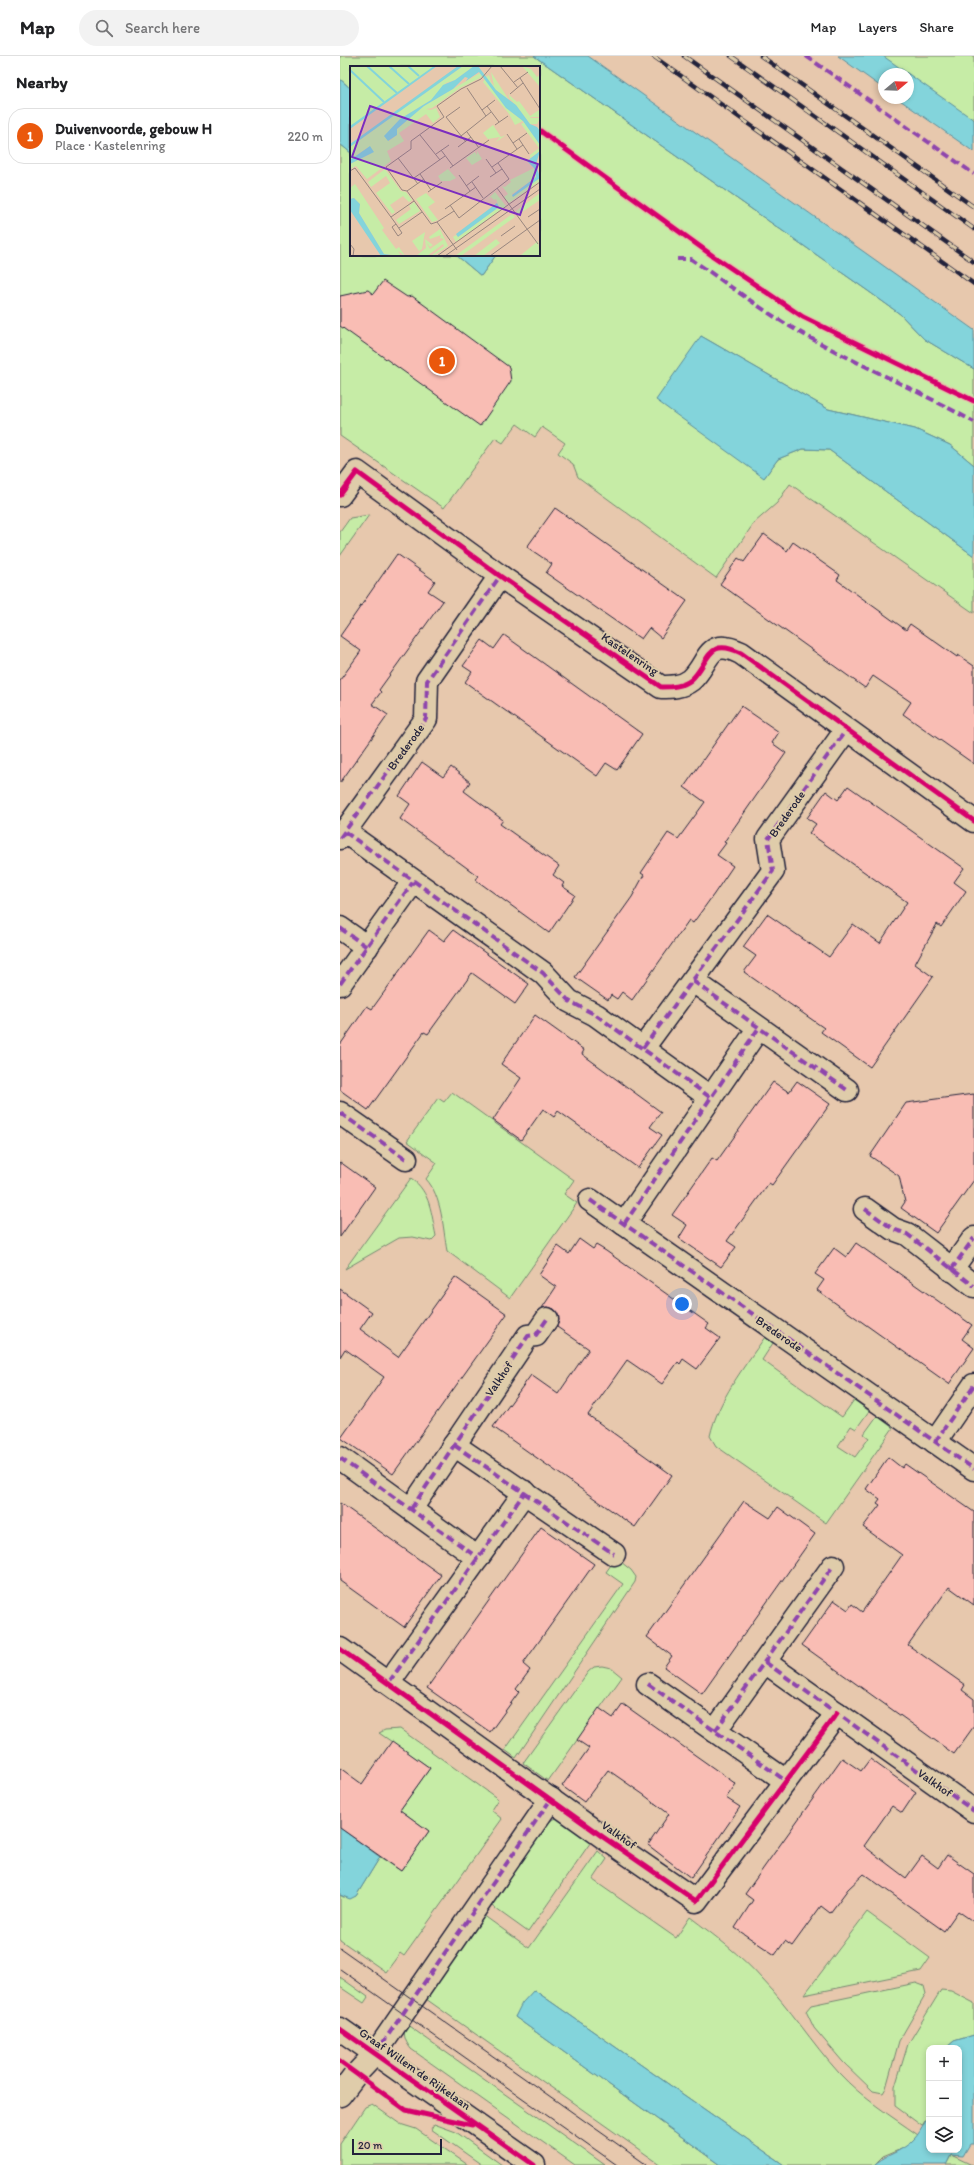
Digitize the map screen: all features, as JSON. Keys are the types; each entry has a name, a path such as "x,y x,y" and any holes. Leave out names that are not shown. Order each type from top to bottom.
{"street":[{"name":"Kastelenring","path":"340,494 357,472 500,576 661,687 676,687 691,680 707,656 716,649 728,647 741,653 846,730 974,820"},
{"name":"Brederode","path":"500,576 427,681 426,718 342,835 413,882 543,973 569,1001 596,1015 711,1098"},
{"name":"Brederode","path":"643,1048 773,871 768,839 846,730"},
{"path":"340,984 413,882"},
{"path":"340,928 367,948"},
{"path":"693,981 758,1029 847,1090"},
{"path":"624,1224 758,1029"},
{"path":"340,1113 406,1159"},
{"name":"Brederode","path":"590,1200 974,1469"},
{"path":"865,1209 893,1229 907,1234 951,1270 974,1286"},
{"path":"951,1270 974,1238"},
{"name":"Valkhof","path":"411,1509 528,1336 536,1335 547,1319"},
{"path":"935,1442 974,1385"},
{"path":"454,1445 614,1554"},
{"path":"340,1458 478,1558"},
{"path":"389,1682 525,1492"},
{"path":"715,1731 833,1566"},
{"name":"Valkhof","path":"340,1649 389,1682 550,1799 696,1901 837,1713"},
{"name":"Valkhof","path":"765,1662 974,1811"},
{"path":"648,1684 786,1781"},
{"path":"340,2095 356,2074 375,2054 550,1799"},
{"name":"Graaf Willem de Rijkelaan","path":"340,2029 534,2165"}],"green space":[{"path":"340,56 534,56 900,314 924,339 974,369 974,465 950,445 915,429 828,409 701,336 764,478 778,459 803,449 829,450 974,556 974,613 790,484 777,503 754,523 716,578 578,477 573,464 558,453 565,443 542,427 535,437 517,424 503,443 495,438 444,508 340,436 340,144 350,152 350,256 457,256 481,276 495,256 540,256 540,66 350,66 350,88 340,79"},
{"path":"868,56 974,56 974,131 914,79 914,68 895,68"},
{"path":"369,515 340,556 340,532 350,518"},
{"path":"452,1092 574,1180 564,1194 577,1203 510,1298 447,1251 439,1203 426,1179 437,1163 407,1141 438,1098 444,1102"},
{"path":"411,1178 423,1190 431,1211 436,1236 431,1241 413,1237 399,1238 345,1269"},
{"path":"765,1337 773,1343 762,1360 842,1417 854,1400 869,1411 856,1429 851,1426 838,1446 855,1457 869,1438 864,1434 877,1416 893,1428 826,1523 716,1446 710,1436 725,1397 740,1372"},
{"path":"616,1558 631,1570 636,1577 635,1582 516,1758 505,1750 623,1584 606,1572"},
{"path":"602,1666 611,1668 622,1677 548,1781 523,1763 588,1672 594,1667"},
{"path":"400,1729 498,1799 491,1810 502,1819 404,1956 400,1953 386,1972 340,1940 340,1895 343,1897 356,1896 380,1857 401,1871 429,1831 400,1810 430,1768 379,1733 385,1730"},
{"path":"560,1817 595,1836 528,1932 489,1904 547,1824 553,1819"},
{"path":"598,1851 607,1859 593,1880 676,1938 690,1917 737,1954 754,1970 792,2014 829,2062 857,2091 918,2135 906,2147 882,2157 874,2165 784,2165 534,1990 515,2017 721,2165 661,2165 426,1999 483,1915 529,1948"},
{"path":"867,1912 930,1958 921,1971 804,1995"},
{"path":"340,1977 368,1997 364,2003 340,1987"},
{"path":"916,1983 924,1986 926,1994 899,2041 886,2088 883,2093 873,2091 843,2062 814,2028 806,2011 811,2005"},
{"path":"941,1990 951,1991 974,2003 974,2035 954,2041 949,2045 926,2045 926,2119 922,2126 895,2106 895,2087 908,2044"},
{"path":"406,2024 605,2165 575,2165 411,2049 405,2037"},
{"path":"372,2104 400,2124 416,2129 468,2165 340,2165 340,2144 365,2107"},
{"path":"434,2124 456,2132 502,2165 482,2165 431,2129"},
{"path":"951,2155 972,2165 946,2165"}],"water":[{"path":"534,56 588,56 974,330 974,369 924,339 900,314"},
{"path":"838,56 883,56 900,68 878,68 878,85"},
{"path":"914,78 974,120 974,152 906,104 914,104"},
{"path":"340,79 350,88 350,152 340,144"},
{"path":"457,256 495,256 481,276"},
{"path":"701,336 828,409 915,429 950,445 974,465 974,556 829,450 803,449 778,459 764,478 656,400"},
{"path":"340,1828 380,1857 356,1896 350,1899 340,1895"},
{"path":"534,1990 784,2165 721,2165 515,2017 522,2003"},
{"path":"974,2035 974,2144 970,2144 963,2156 951,2155 946,2165 874,2165 910,2143 920,2132 926,2120 926,2153 962,2153 962,2045 949,2045 954,2041"}],"building":[{"path":"383,281 407,297 412,296 509,367 511,381 480,426 340,326 340,296 368,290 373,294"},
{"path":"555,508 687,601 661,638 649,628 641,639 546,573 552,564 527,547"},
{"path":"764,534 787,551 793,542 840,575 837,580 906,630 910,624 957,657 958,655 974,666 974,764 903,714 911,702 873,676 865,688 720,584 738,558 744,562"},
{"path":"397,554 435,581 428,591 443,601 379,690 381,692 372,704 388,715 340,783 340,680 361,651 340,636"},
{"path":"504,635 642,734 617,770 606,763 597,776 465,682 472,672 463,666 482,640 494,649"},
{"path":"741,706 779,732 772,743 786,753 724,842 726,843 717,855 733,866 714,894 693,923 689,920 632,1000 622,992 617,999 611,995 608,1000 575,977 632,897 644,875 641,873 668,833 678,839 705,802 684,787"},
{"path":"422,762 443,777 451,767 470,782 464,791 503,820 500,824 559,866 553,875 564,883 562,886 575,895 549,933 476,880 478,876 400,819 410,804 399,796"},
{"path":"848,786 964,868 954,882 966,891 941,927 937,924 915,964 933,977 870,1067 821,1032 824,1028 744,972 756,956 743,947 767,914 829,957 853,924 880,943 907,902 809,833 816,824 807,818 826,791 838,800"},
{"path":"429,930 444,941 453,930 529,984 515,1004 472,973 428,1034 424,1032 368,1110 340,1090 340,1045 367,1006 372,1009"},
{"path":"535,1015 584,1050 582,1054 661,1112 650,1127 662,1135 638,1168 558,1111 554,1117 543,1109 521,1140 493,1120 521,1078 501,1064"},
{"path":"797,1081 830,1104 772,1185 769,1183 727,1241 736,1247 721,1267 679,1238 687,1225 672,1215 712,1158 717,1161 773,1082 789,1092"},
{"path":"974,1094 974,1180 936,1233 901,1208 905,1202 899,1176 870,1156 906,1103"},
{"path":"340,1162 375,1187 340,1237"},
{"path":"579,1239 593,1249 596,1245 606,1251 709,1324 706,1328 720,1338 697,1369 683,1359 680,1364 678,1362 662,1384 627,1360 588,1415 672,1475 635,1527 493,1427 531,1375 558,1394 589,1349 557,1327 559,1320 554,1309 548,1307 542,1308 556,1287 539,1275 558,1246 569,1254"},
{"path":"856,1243 972,1325 962,1339 974,1348 949,1384 817,1290 824,1280 815,1274 834,1248 846,1257"},
{"path":"455,1277 507,1314 393,1474 341,1438 384,1377 345,1349 340,1357 340,1289 372,1312 360,1329 398,1357"},
{"path":"888,1457 902,1468 905,1464 974,1512 974,1605 949,1587 908,1645 965,1685 962,1690 974,1699 974,1726 954,1754 802,1645 834,1600 848,1610 852,1604 862,1612 902,1555 863,1527 880,1505 877,1503 880,1499 866,1489"},
{"path":"744,1501 770,1518 778,1507 815,1534 702,1694 664,1667 672,1656 647,1637"},
{"path":"340,1503 441,1575 404,1627 340,1581"},
{"path":"541,1527 594,1564 523,1664 530,1670 516,1689 519,1692 490,1732 427,1688"},
{"path":"623,1704 736,1784 726,1798 740,1807 691,1878 648,1845 669,1814 644,1795 608,1770 584,1802 562,1786 589,1748 577,1740 599,1708 613,1718"},
{"path":"392,1741 430,1768 400,1810 429,1831 401,1871 340,1828 340,1768 362,1784"},
{"path":"842,1758 861,1771 870,1759 916,1792 902,1813 892,1806 864,1846 906,1878 922,1856 938,1868 947,1855 974,1874 974,1922 958,1911 944,1931 864,1874 848,1889 830,1913 821,1906 792,1946 785,1941 775,1955 735,1928 753,1900 745,1894"}],"tram line":[{"path":"340,1948 647,2165"},
{"path":"340,1969 617,2165"}],"railway":[{"path":"653,56 974,284"},
{"path":"684,56 974,262"},
{"path":"731,56 974,229"},
{"path":"761,56 974,207"}],"marked path":[{"path":"806,56 974,174"},
{"path":"677,259 691,259 796,330 974,422"},
{"path":"340,838 426,719 427,681 500,576"},
{"path":"643,1048 773,871 768,839 846,730"},
{"path":"345,832 543,973 569,1001 596,1015 711,1098"},
{"path":"340,984 413,882"},
{"path":"340,928 367,947"},
{"path":"693,981 847,1090"},
{"path":"624,1224 758,1029"},
{"path":"340,1113 406,1159"},
{"path":"590,1200 974,1469"},
{"path":"865,1209 893,1229 907,1234 974,1286"},
{"path":"951,1270 974,1238"},
{"path":"411,1509 528,1336 536,1335 547,1319"},
{"path":"935,1442 974,1385"},
{"path":"454,1445 614,1554"},
{"path":"340,1458 478,1558"},
{"path":"389,1682 525,1492"},
{"path":"715,1731 833,1566"},
{"path":"765,1662 974,1811"},
{"path":"648,1684 786,1781"},
{"path":"375,2054 551,1799"}],"cycle path":[{"path":"540,131 713,256 803,317 974,401"},
{"path":"340,495 357,472 500,576 661,687 673,687 691,680 710,654 715,650 721,648 730,649 741,653 974,821"},
{"path":"340,1649 603,1837 696,1901 837,1713"},
{"path":"340,2029 534,2165"},
{"path":"340,2062 406,2110 472,2125"}],"place":[{"name":"Duivenvoorde, gebouw H","path":"442,361"}]}
